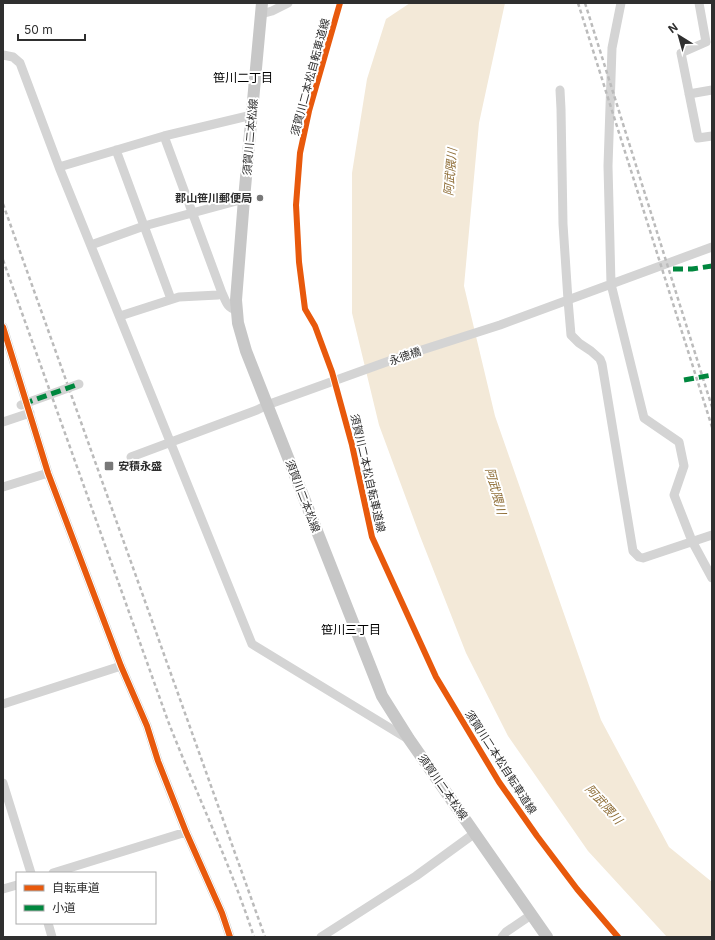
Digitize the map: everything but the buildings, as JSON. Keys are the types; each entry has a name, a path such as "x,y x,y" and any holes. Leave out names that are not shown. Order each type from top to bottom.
{"main road":[{"name":"須賀川二本松線","path":"261,9 244,199 236,310 246,351 382,696 409,739 547,937"}],"street":[{"path":"261,9 272,11 288,3"},
{"path":"621,3 612,48 608,166 611,284 644,418 679,442 684,466 674,495 692,541 712,578"},
{"path":"699,3 706,42 681,53 698,138 712,136"},
{"path":"3,55 13,57 20,63 90,245 252,644 409,739"},
{"path":"560,90 563,224 572,335 579,343 600,359 602,364 632,551 639,557 643,558 712,535"},
{"path":"689,94 712,90"},
{"path":"59,167 164,136 252,115"},
{"path":"164,136 222,293 228,306 236,310"},
{"path":"116,150 171,299"},
{"path":"90,245 144,226 244,199"},
{"name":"永徳橋","path":"131,457 267,405 403,356 500,325 712,247"},
{"path":"120,316 179,297 222,293"},
{"path":"3,327 48,473 121,666 147,726 158,761 186,832 222,913 230,937"},
{"path":"3,358 12,355"},
{"path":"21,405 79,384"},
{"path":"3,422 30,413"},
{"path":"3,487 48,473"},
{"path":"3,704 121,666"},
{"path":"3,783 31,872"},
{"path":"56,872 186,832"},
{"path":"321,937 416,876 475,834"},
{"path":"3,889 16,885"},
{"path":"502,937 506,932 531,914"},
{"path":"48,924 52,937"}],"water":[{"name":"阿武隈川","path":"410,3 505,3 479,123 464,286 495,416 601,720 669,847 712,882 712,937 667,937 588,851 508,736 466,653 420,536 379,425 352,313 352,173 367,79 386,19"}],"railway":[{"path":"578,3 712,427"},
{"path":"585,3 712,407"},
{"path":"3,204 265,937"},
{"path":"3,260 168,721 224,855 254,937"}],"marked path":[{"path":"673,269 692,269 712,266"},
{"path":"684,380 712,375"},
{"path":"23,404 79,384"}],"cycle path":[{"name":"須賀川二本松自転車道線","path":"340,3 309,111 300,153 296,205 299,262 305,309 315,326 332,372 352,445 372,537 436,677 499,782 577,889 618,937"},
{"path":"3,327 48,473 121,666 147,726 158,761 186,832 222,913 230,937"}],"place":[{"name":"郡山笹川郵便局","path":"260,198"},
{"name":"安積永盛","path":"109,466"}],"district":[{"name":"笹川二丁目","path":"243,77"},
{"name":"笹川三丁目","path":"351,629"}]}
